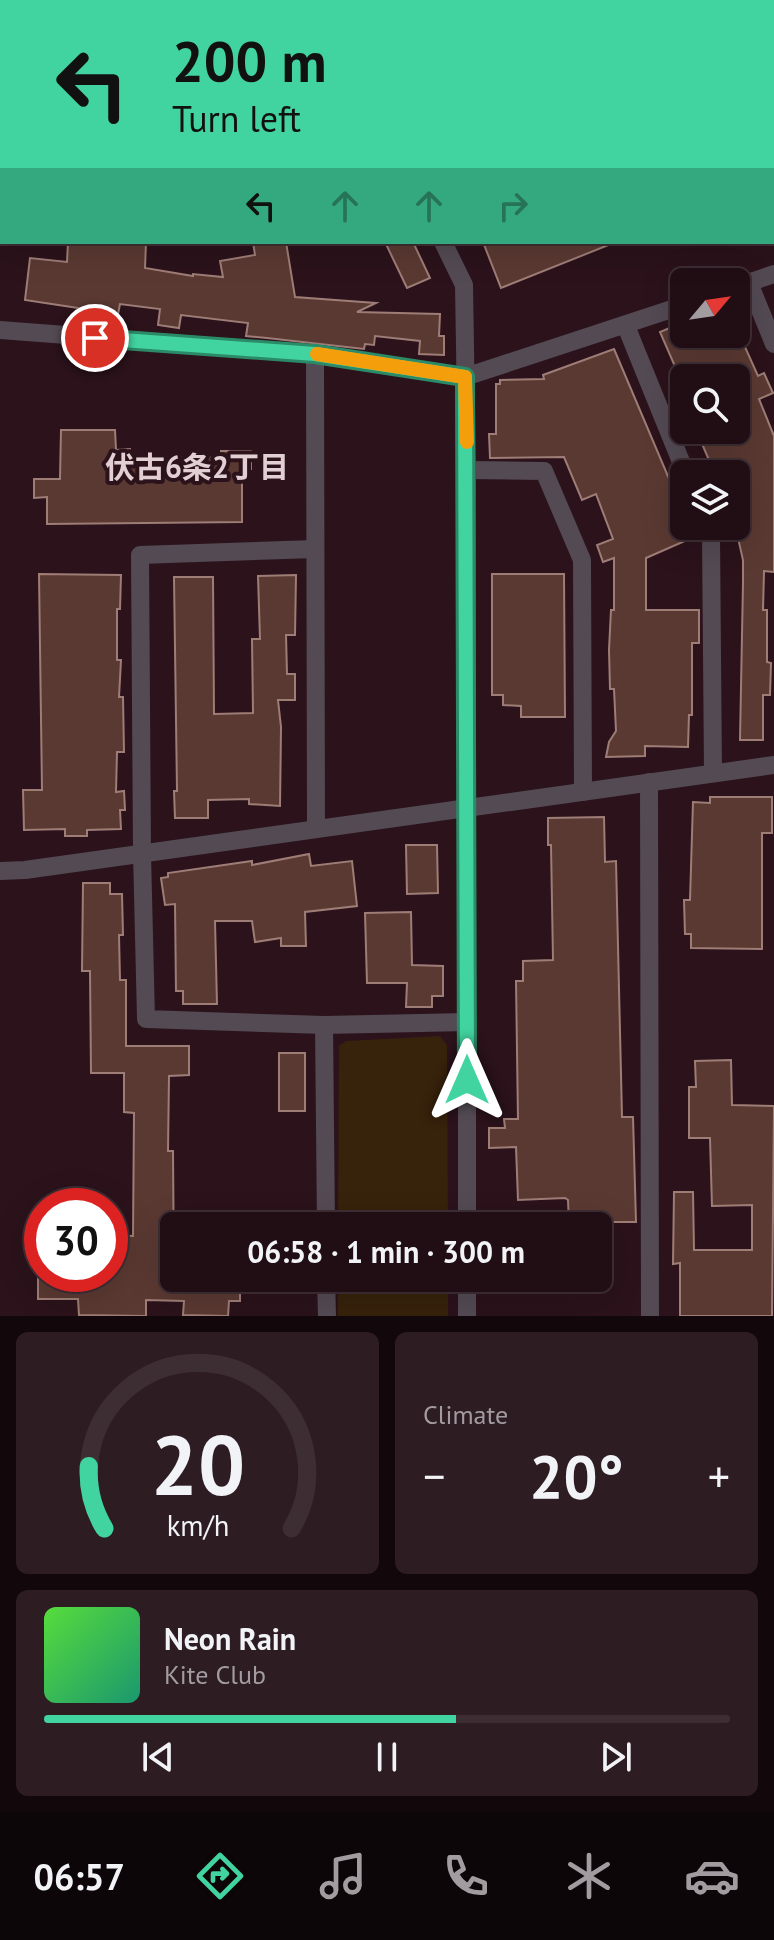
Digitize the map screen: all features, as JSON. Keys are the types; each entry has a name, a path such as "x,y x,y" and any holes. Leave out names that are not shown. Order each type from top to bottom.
{"street":[{"path":"444,244 464,285 467,470 467,1212"},
{"path":"750,282 774,274"},
{"path":"750,300 774,344"},
{"path":"0,330 315,354 465,377 670,310"},
{"path":"626,326 680,460"},
{"path":"315,354 316,828"},
{"path":"467,470 544,471 582,560 583,792"},
{"path":"711,540 713,773"},
{"path":"315,549 140,555 146,1019 324,1025 467,1022"},
{"path":"0,871 25,870 774,765"},
{"path":"649,782 650,1316"},
{"path":"324,1025 326,1212"},
{"path":"326,1292 327,1316"},
{"path":"467,1292 467,1316"}],"shaded area":[{"path":"440,1036 447,1045 448,1212 338,1212 339,1046 346,1041"},
{"path":"338,1292 448,1292 448,1316 338,1316"}],"building":[{"path":"68,244 146,244 145,268 193,276 223,277 220,261 255,255 253,244 286,244 295,297 376,303 357,312 440,314 439,336 444,336 444,355 419,354 420,341 375,336 374,345 365,344 364,349 246,336 248,323 181,315 179,328 158,325 160,309 120,304 118,314 25,300 30,258 67,262"},
{"path":"386,244 414,244 430,278 407,288"},
{"path":"484,244 611,244 501,288"},
{"path":"670,328 670,348 745,348 758,376 764,373 773,393 759,399 774,436 774,572 764,571 763,610 767,610 770,695 763,695 763,740 740,740 743,560 738,540 750,540 750,460 709,460 702,444 750,444 750,364 674,364 660,332"},
{"path":"614,349 670,481 670,540 687,540 646,558 646,610 699,610 699,643 692,643 692,715 689,715 688,747 645,746 645,756 606,757 609,742 616,731 609,650 611,610 614,610 614,558 603,562 597,545 613,539 596,494 582,500 564,457 490,458 489,434 496,434 496,384 500,384 500,380 544,379 543,375"},
{"path":"61,430 115,430 116,450 130,449 131,458 221,457 221,451 251,451 251,469 242,469 242,522 47,524 47,497 34,498 34,479 60,479"},
{"path":"39,574 121,575 117,660 121,660 119,697 123,697 124,752 117,752 116,792 124,791 125,810 120,810 121,829 87,830 87,836 65,836 65,829 24,830 23,790 42,790"},
{"path":"492,574 564,574 565,717 521,717 521,706 503,705 503,695 492,695"},
{"path":"296,575 295,635 286,635 287,674 295,674 295,700 278,700 281,727 280,806 249,804 249,799 208,800 208,818 175,818 174,577 213,577 214,714 253,713 252,639 260,639 258,576"},
{"path":"710,797 772,797 772,833 762,833 762,949 691,948 691,934 685,934 684,900 690,900 693,802 710,803"},
{"path":"604,817 605,862 616,861 622,1117 633,1117 636,1222 612,1222 612,1212 568,1212 568,1200 565,1198 518,1200 516,1147 489,1148 489,1128 505,1128 504,1119 518,1119 516,981 523,981 523,961 553,960 548,818"},
{"path":"406,845 437,845 438,893 407,894"},
{"path":"309,854 311,866 352,861 357,906 305,912 306,946 281,946 281,938 255,942 252,921 215,921 217,1004 183,1004 183,991 176,991 175,904 165,905 161,878 168,877 168,873 252,861 252,865"},
{"path":"83,883 110,883 110,894 122,894 120,980 126,980 126,1046 189,1046 189,1075 169,1076 168,1151 173,1151 173,1212 160,1212 160,1292 240,1292 240,1301 229,1301 228,1316 183,1315 184,1301 146,1300 146,1316 79,1315 78,1299 38,1299 38,1292 128,1292 128,1236 133,1236 134,1113 124,1112 124,1073 91,1073 90,971 82,971"},
{"path":"411,912 412,965 443,966 443,996 432,996 432,1007 406,1007 407,983 367,983 365,913"},
{"path":"279,1053 305,1053 305,1111 279,1111"},
{"path":"731,1060 732,1105 774,1106 772,1316 680,1316 680,1263 673,1264 674,1192 693,1192 694,1250 752,1250 752,1205 712,1206 710,1138 689,1138 689,1087 696,1087 695,1061"}],"slow traffic":[{"path":"317,354 465,377 467,442"}],"district":[{"name":"伏古6条2丁目","path":"197,468"}],"route":[{"path":"95,338 315,354 465,377 467,1080"}]}
